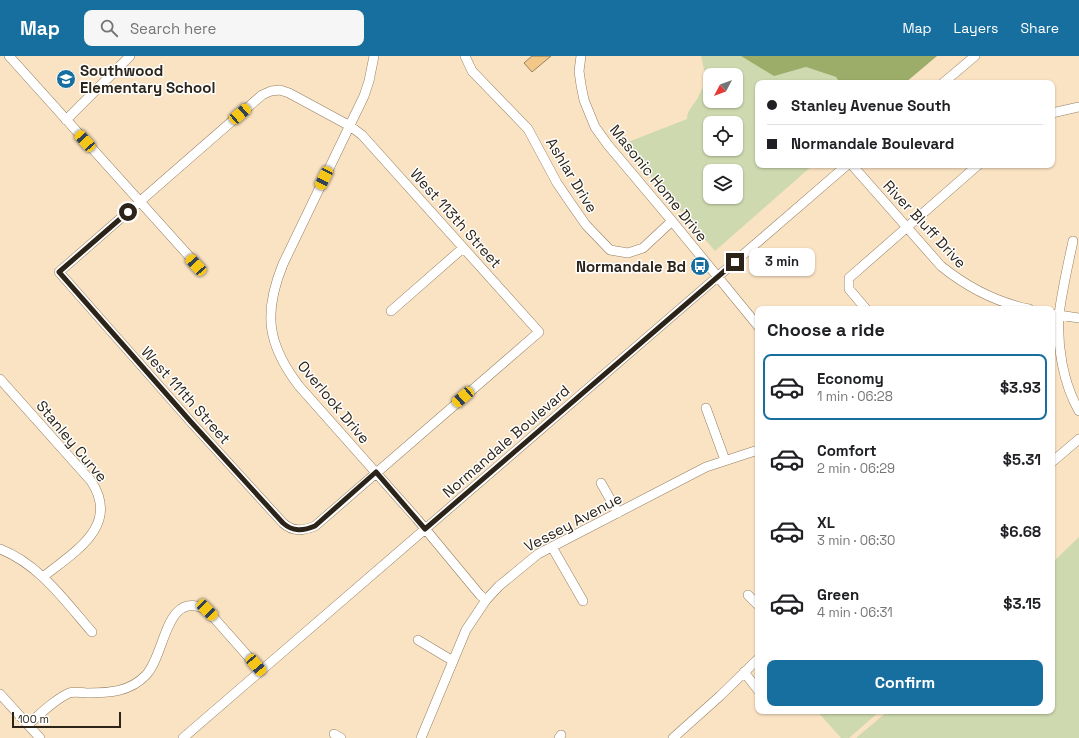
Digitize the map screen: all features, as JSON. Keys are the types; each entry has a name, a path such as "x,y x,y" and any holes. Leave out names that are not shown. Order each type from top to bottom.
{"street":[{"path":"9,56 196,265"},
{"path":"66,120 130,56"},
{"name":"Overlook Drive","path":"374,56 369,81 364,96 282,264 271,299 273,337 279,354 288,371 480,595 486,600"},
{"name":"Ashlar Drive","path":"465,56 472,71 528,129 557,183 586,225 610,250 628,253 643,248 672,220"},
{"name":"Masonic Home Drive","path":"581,56 579,71 580,85 584,100 595,127 608,145 672,220 755,322"},
{"path":"947,80 975,56"},
{"name":"West 113th Street","path":"59,272 262,95 271,91 280,90 289,92 350,126 362,135 539,332 376,472"},
{"path":"1055,112 1079,107"},
{"name":"Normandale Boulevard","path":"183,738 844,168"},
{"name":"River Bluff Drive","path":"855,168 941,266 976,290 996,300 1018,306"},
{"path":"863,306 849,289 849,278 975,168"},
{"path":"1073,241 1056,314 1062,359 1067,382 1079,411"},
{"path":"391,311 463,248"},
{"name":"West 111th Street","path":"59,272 191,422 283,523 292,529 306,529 315,526 376,472"},
{"path":"1056,314 1079,318"},
{"name":"Stanley Curve","path":"0,379 90,481 97,490 100,501 101,513 93,534 43,577"},
{"path":"706,408 726,460"},
{"path":"1055,460 1079,440"},
{"name":"Vessey Avenue","path":"420,738 466,630 486,600 498,586 538,554 552,546 706,467 755,451"},
{"path":"601,483 618,513"},
{"path":"552,546 583,601"},
{"path":"0,549 20,558 35,568 92,632"},
{"path":"748,595 755,602"},
{"path":"28,725 51,705 70,693 111,693 136,683 147,674 154,663 171,619 176,612 183,607 191,605 199,606 207,610 261,671"},
{"path":"418,640 453,661"},
{"path":"673,738 755,662"},
{"path":"744,672 755,686"},
{"path":"0,694 40,738"}],"green space":[{"path":"701,56 741,56 774,75 806,67 836,77 838,80 755,80 755,168 810,168 715,251 623,144 687,119 689,111 703,87 703,108 743,108 743,68 704,68"},
{"path":"741,56 937,56 909,80 838,80 836,77 806,67 774,76"},
{"path":"1079,537 1079,738 856,738 884,714 1055,714 1055,560"},
{"path":"820,714 877,714 849,738 841,738"}],"building":[{"path":"532,56 551,56 532,72 524,63"}],"place":[{"name":"Southwood Elementary School","path":"66,79"},
{"name":"Normandale Bd","path":"700,266"}],"route":[{"path":"128,212 59,272 191,422 283,523 292,529 298,530 315,526 376,472 425,529 735,262"}]}
